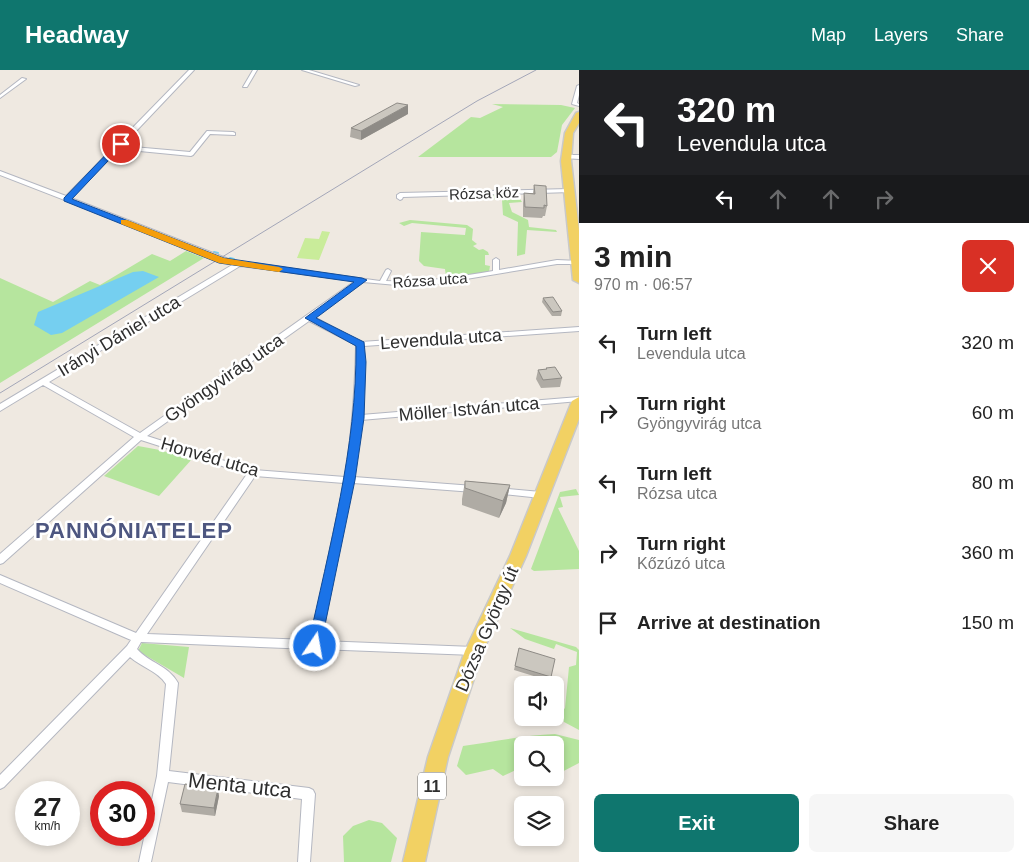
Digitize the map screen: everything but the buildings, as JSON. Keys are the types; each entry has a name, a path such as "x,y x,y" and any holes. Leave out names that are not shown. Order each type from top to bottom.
{"main road":[{"path":"579,115 569,134 566,157 579,280"},
{"name":"Dózsa György út","path":"414,862 438,757 474,651 518,556 579,400"}],"street":[{"path":"67,199 192,70"},
{"path":"245,86 254,70"},
{"path":"304,70 357,85"},
{"path":"0,97 24,79"},
{"path":"579,86 574,104 579,105"},
{"path":"118,147 191,154 209,132 233,134"},
{"path":"566,157 579,157"},
{"name":"Rózsa utca","path":"0,173 222,261 238,264 382,283 436,282 557,262 577,262"},
{"name":"Rózsa köz","path":"400,198 400,195 569,191"},
{"path":"496,260 496,273"},
{"name":"Irányi Dániel utca","path":"0,408 238,264"},
{"path":"382,283 388,271"},
{"name":"Gyöngyvirág utca","path":"0,560 140,436 362,280"},
{"name":"Levendula utca","path":"310,318 360,344 579,329"},
{"path":"315,646 349,480 358,418 360,344"},
{"name":"Honvéd utca","path":"42,382 140,436 253,473 542,495"},
{"name":"Möller István utca","path":"358,418 579,400"},
{"path":"0,783 130,649 253,473"},
{"path":"0,579 138,638 474,651"},
{"path":"130,649 134,655 168,674 172,683 163,776 145,862"},
{"name":"Menta utca","path":"163,776 309,794 304,862"}],"green space":[{"path":"492,104 561,105 575,108 562,125 557,152 551,157 418,157 471,117 480,118 503,107"},
{"path":"496,193 520,199 522,202 509,203 512,212 528,220 529,227 556,230 557,232 527,230 525,254 517,256 518,222 503,215 502,200 483,198 485,194"},
{"path":"410,220 467,225 473,229 472,240 477,244 473,246 488,252 489,255 485,255 485,265 490,266 489,272 462,277 460,275 446,277 445,269 424,266 419,261 421,232 465,235 466,228 412,223 404,226 399,223"},
{"path":"322,231 330,232 319,260 297,258 305,238 319,239"},
{"path":"186,251 204,258 0,383 0,278 53,302 90,281 100,285 152,254 170,261"},
{"path":"138,446 192,459 159,496 104,476"},
{"path":"576,489 579,495 560,497 563,507 558,508 579,551 579,569 534,571 531,569 560,492"},
{"path":"510,628 576,647 579,650 579,730 564,722 569,667 576,665 577,652 556,644 554,649 525,639"},
{"path":"142,643 189,647 184,678 138,651"},
{"path":"555,734 563,736 532,736"},
{"path":"564,736 579,740 579,763 564,771"},
{"path":"514,738 514,771 503,776 493,769 466,775 457,766 463,746"},
{"path":"369,820 382,823 397,838 391,862 344,862 343,836 353,826"}],"water":[{"path":"143,271 159,277 62,333 51,335 34,325 38,312 133,272"}],"waterway":[{"path":"214,252 218,253"},
{"path":"230,258 234,259"}],"tram line":[{"path":"0,393 477,101 536,70"}],"slow traffic":[{"path":"124,222 222,261 279,269"}],"district":[{"name":"PANNÓNIATELEP","path":"134,530"}],"route":[{"path":"121,144 67,199 222,261 362,280 310,318 360,344 361,362 358,418 349,480 315,646"}]}
